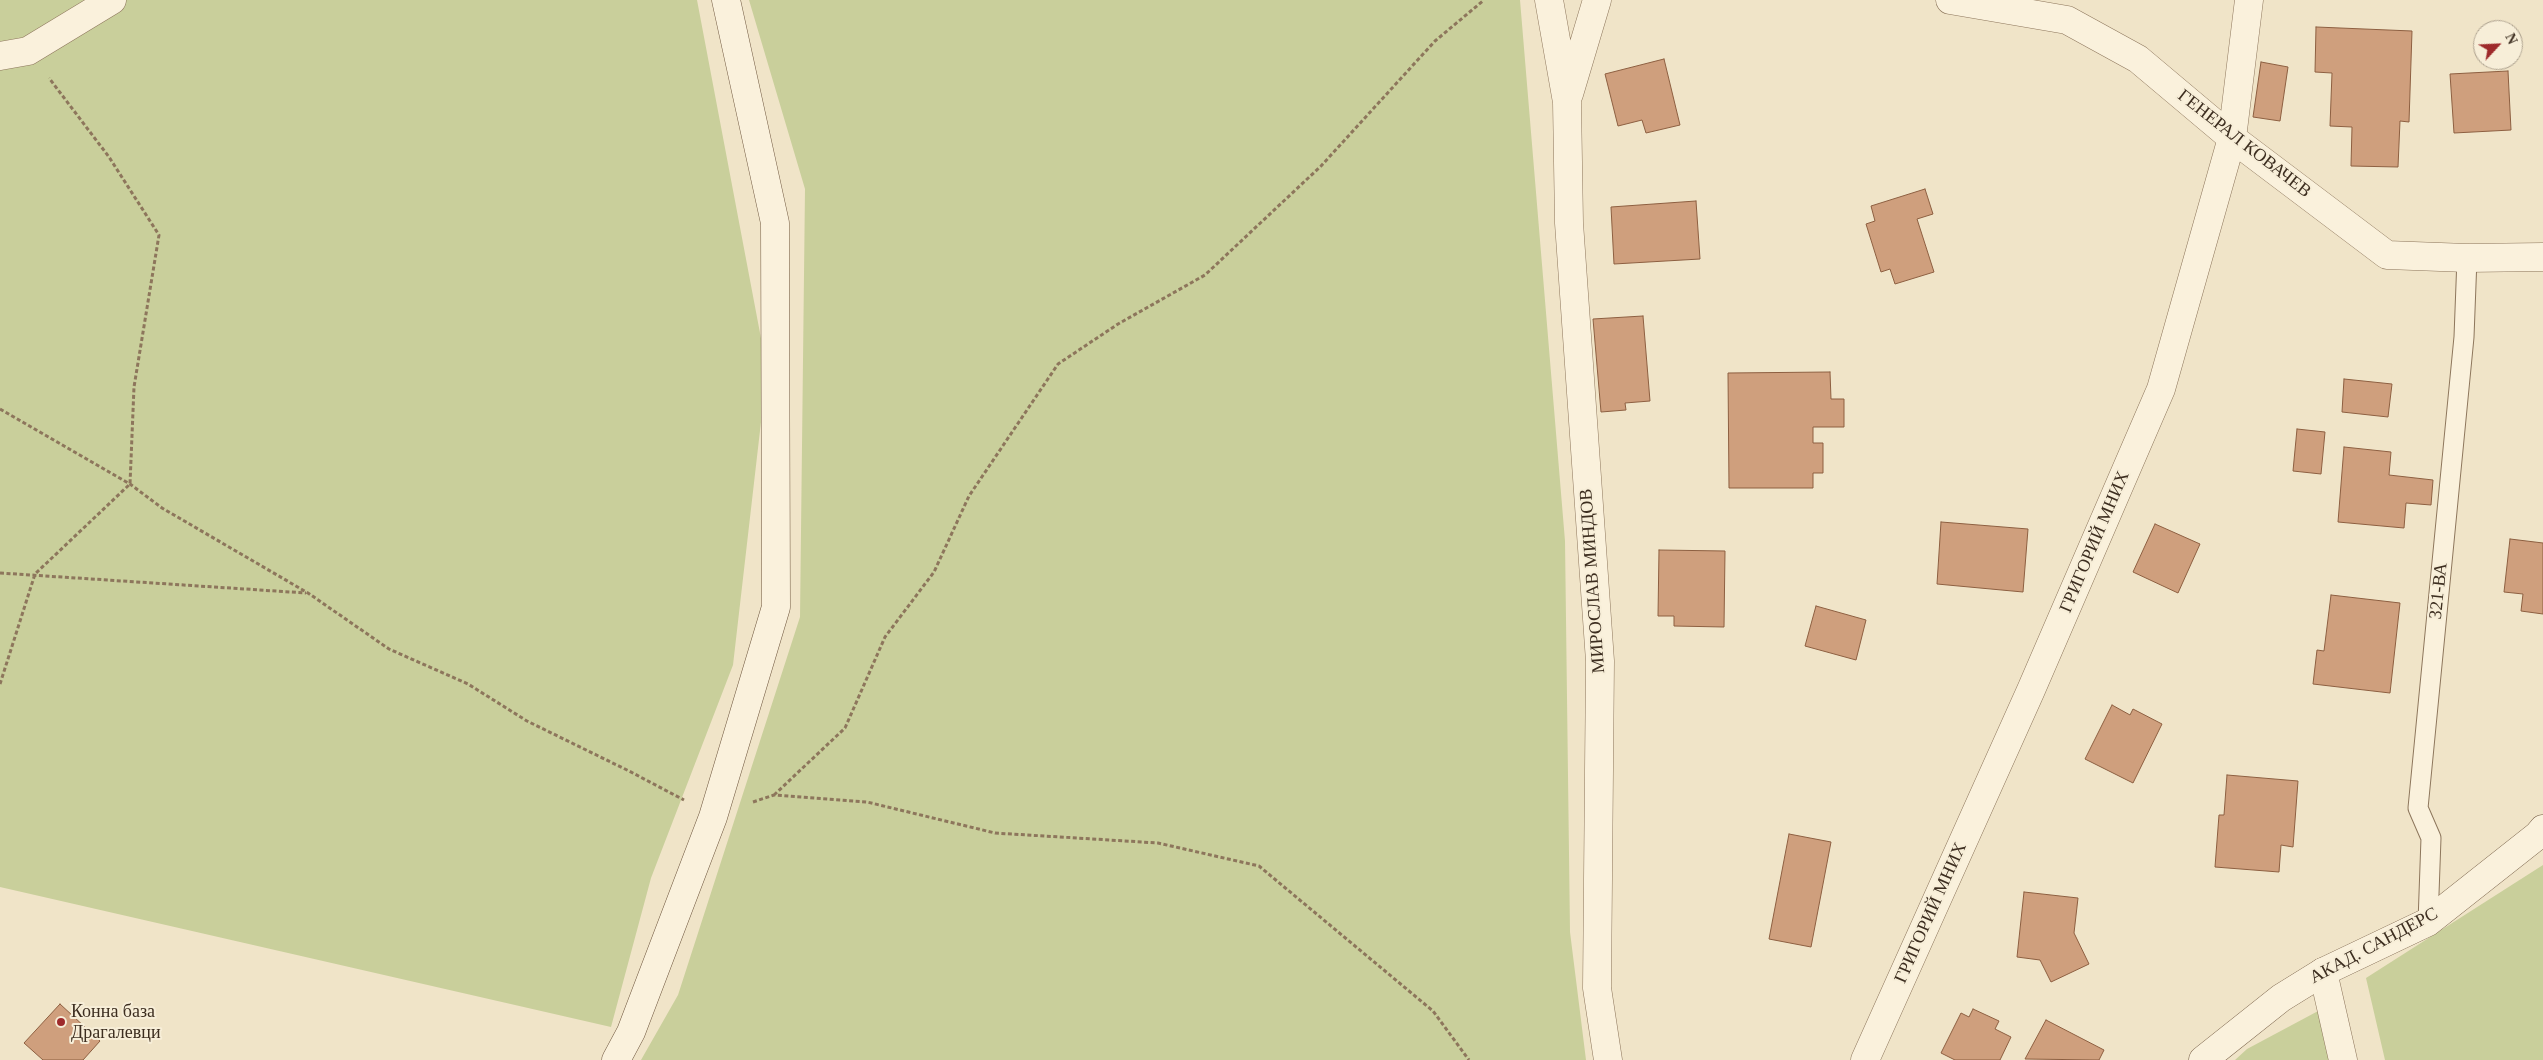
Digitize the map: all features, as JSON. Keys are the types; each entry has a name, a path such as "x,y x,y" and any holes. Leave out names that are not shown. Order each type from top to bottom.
{"street":[{"path":"0,56 28,51 112,0"},
{"path":"616,1060 631,1032 713,817 776,607 775,223 726,0"},
{"name":"МИРОСЛАВ МИНДОВ","path":"1549,0 1567,102 1569,223 1600,661 1597,988 1608,1060"},
{"name":"МИРОСЛАВ МИНДОВ","path":"1567,102 1597,0"},
{"name":"ГЕНЕРАЛ КОВАЧЕВ","path":"1950,0 2067,20 2138,59 2232,138 2387,255 2467,258 2543,257"},
{"name":"ГРИГОРИЙ МНИХ","path":"1865,1060 2027,699 2161,389 2232,138 2249,0"},
{"name":"АКАД. САНДЕРС","path":"2203,1060 2281,998 2323,972 2428,922 2538,835 2543,829"},
{"path":"2323,972 2343,1060"}],"lane":[{"name":"321-ВА","path":"2428,922 2432,838 2418,808 2464,337 2467,258"}],"path":[{"path":"774,795 845,728 885,637 934,572 969,496 1058,364 1118,324 1205,275 1321,166 1435,41 1484,0"},
{"path":"0,684 35,574 130,484 134,387 159,235 108,158 28,51"},
{"path":"0,573 308,594"}],"green space":[{"path":"0,0 697,0 767,370 733,665 651,878 611,1027 0,887"},
{"path":"749,0 1520,0 1565,541 1570,932 1586,1060 641,1060 678,995 800,617 805,189"},
{"path":"2543,865 2543,1060 2385,1060 2366,978"},
{"path":"2320,1010 2333,1060 2235,1060 2247,1049"}],"building":[{"path":"2316,27 2412,31 2409,122 2400,121 2398,167 2351,166 2352,127 2330,126 2332,73 2315,72"},
{"path":"1664,59 1680,125 1646,133 1642,120 1618,126 1605,74"},
{"path":"2261,62 2288,67 2280,121 2253,117"},
{"path":"2508,71 2511,130 2454,133 2450,74"},
{"path":"1925,189 1933,214 1917,219 1934,272 1895,284 1890,269 1881,272 1866,224 1875,221 1871,206"},
{"path":"1696,201 1700,259 1614,264 1611,207"},
{"path":"1643,316 1650,401 1625,403 1626,410 1601,412 1593,319"},
{"path":"1830,372 1831,399 1844,399 1844,427 1813,427 1813,443 1823,443 1823,473 1813,473 1813,488 1729,488 1728,373"},
{"path":"2344,379 2392,384 2388,417 2342,412"},
{"path":"2297,429 2325,432 2321,474 2293,471"},
{"path":"2344,447 2391,452 2389,475 2433,480 2431,505 2406,503 2404,528 2338,522"},
{"path":"1941,522 2028,529 2023,592 1937,584"},
{"path":"2155,524 2200,544 2178,593 2133,572"},
{"path":"2510,539 2543,543 2543,614 2521,611 2523,594 2504,592"},
{"path":"1659,550 1725,551 1724,627 1674,626 1674,616 1658,616"},
{"path":"2331,595 2400,603 2390,693 2313,684 2317,650 2324,651"},
{"path":"1816,606 1866,620 1856,660 1805,646"},
{"path":"2112,705 2130,715 2133,709 2162,724 2133,783 2085,759"},
{"path":"2227,775 2298,781 2293,847 2281,845 2279,872 2215,867 2219,815 2224,815"},
{"path":"1789,834 1831,842 1811,947 1769,939"},
{"path":"2024,892 2078,898 2074,933 2089,964 2051,982 2040,960 2017,957"},
{"name":"Конна база Драгалевци","path":"60,1004 100,1041 83,1060 43,1060 24,1043"},
{"path":"1973,1009 1999,1021 1995,1029 2011,1037 2000,1060 1955,1060 1941,1053 1961,1013 1969,1017"},
{"path":"2046,1020 2104,1050 2099,1060 2025,1059"}],"place":[{"name":"Конна база Драгалевци","path":"61,1022"}]}
